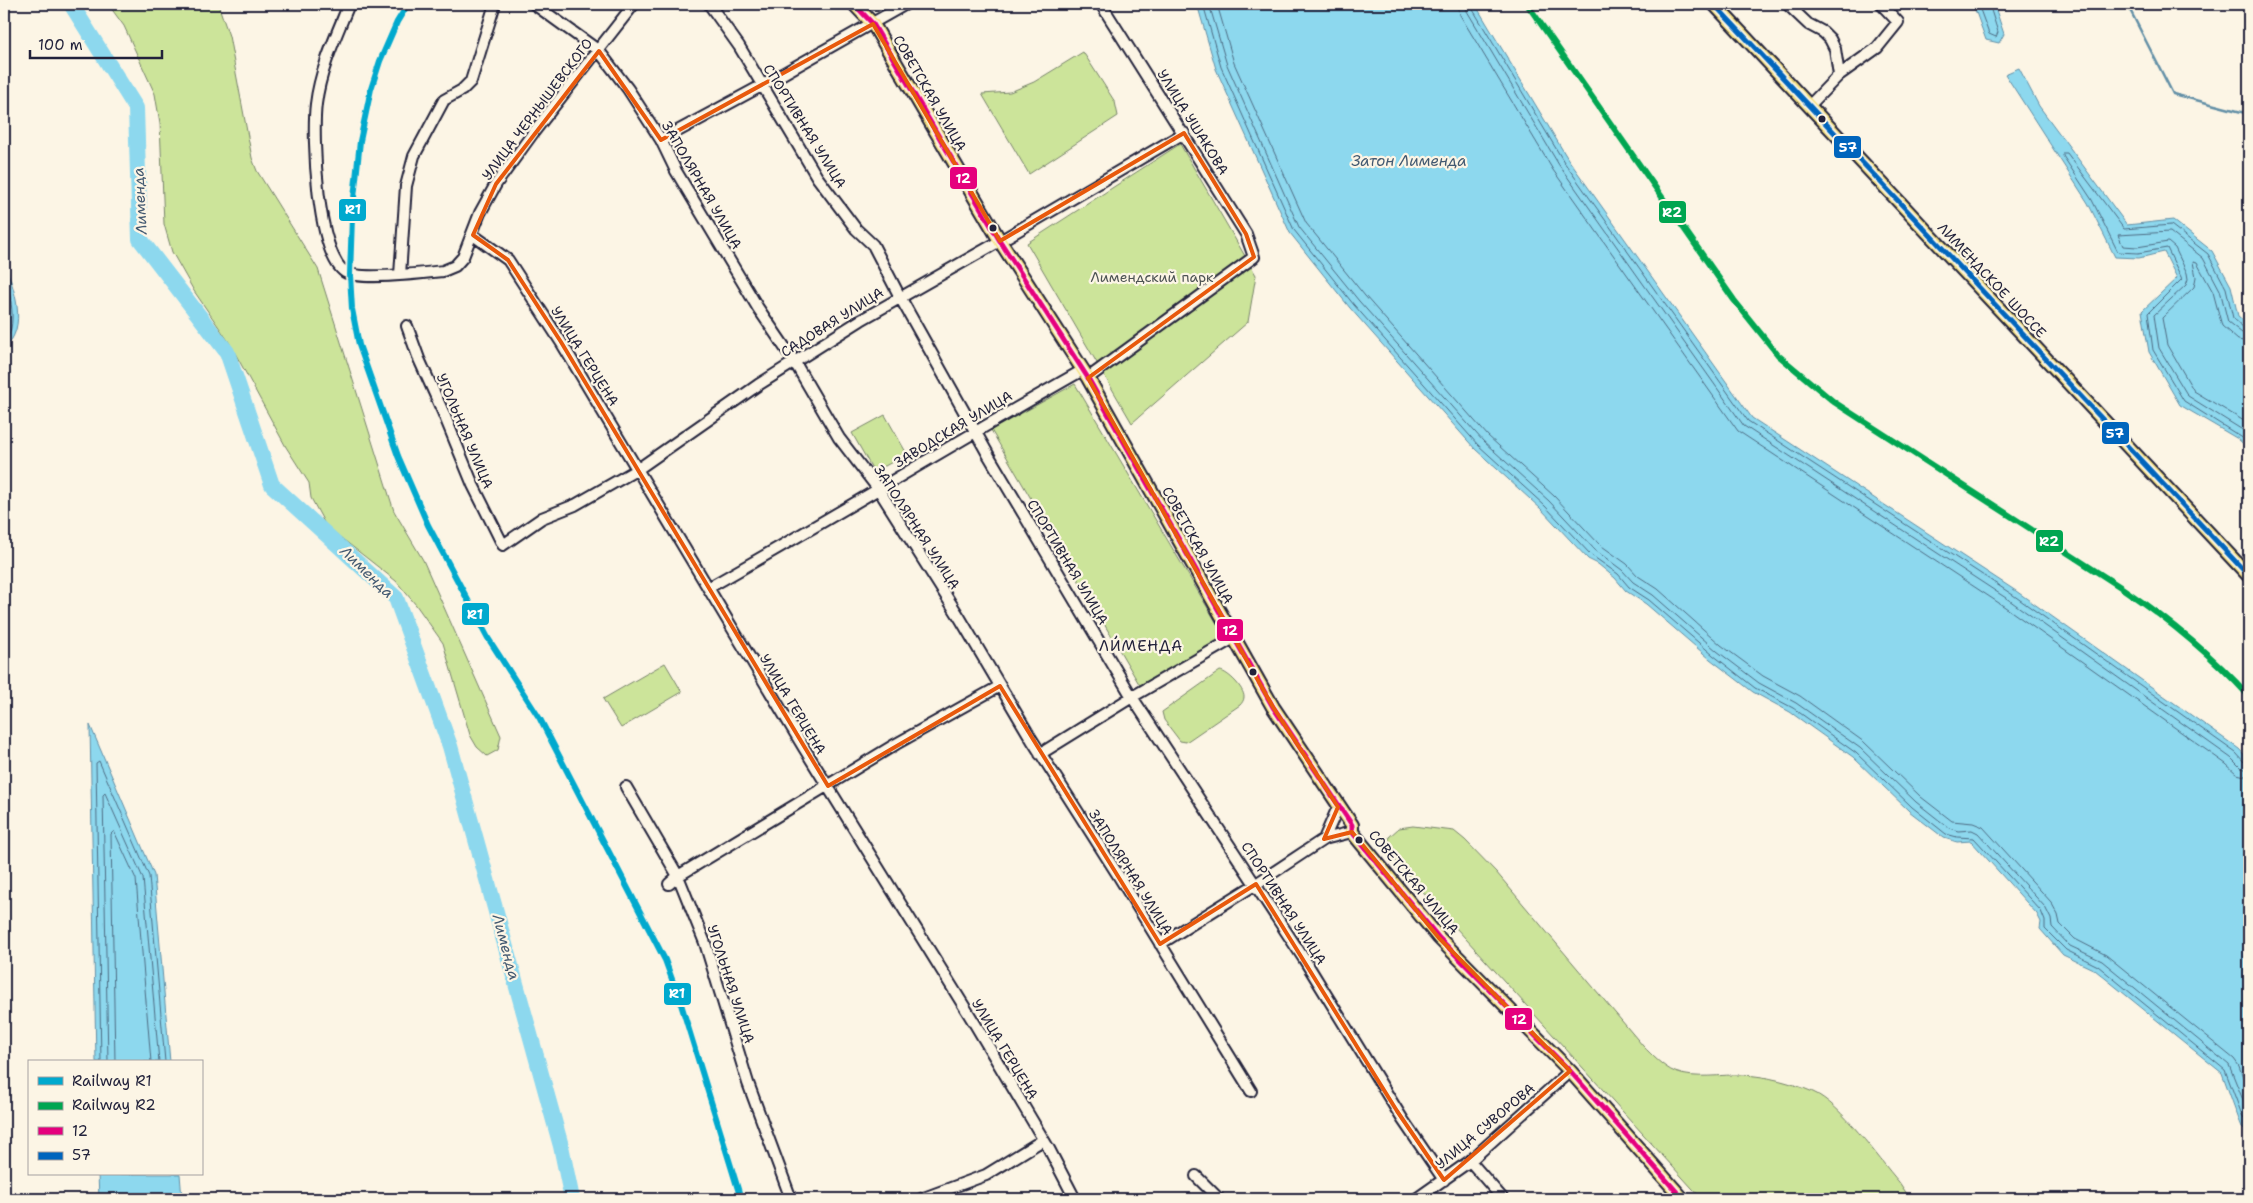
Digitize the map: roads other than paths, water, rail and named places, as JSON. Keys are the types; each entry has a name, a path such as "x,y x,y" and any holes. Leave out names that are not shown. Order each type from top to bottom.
{"main road":[{"name":"СОВЕТСКАЯ УЛИЦА","path":"854,4 873,24 1000,242 1085,374 1273,707 1338,807 1352,825 1352,832 1439,938 1570,1071 1682,1199"},
{"name":"ЛИМЕНДСКОЕ ШОССЕ","path":"1714,4 2249,576"}],"street":[{"name":"УЛИЦА ЧЕРНЫШЕВСКОГО","path":"349,4 324,69 316,105 315,122 316,174 324,227 331,249 341,268 350,275 400,275 450,269 463,257 480,213 496,184 634,4"},
{"path":"400,275 406,186 414,156 444,100 462,90 471,81 495,4"},
{"name":"ЗАПОЛЯРНАЯ УЛИЦА","path":"534,4 599,51 628,90 661,140 695,203 758,308 794,361 840,438 879,490 1040,754 1251,1091"},
{"name":"СПОРТИВНАЯ УЛИЦА","path":"709,4 740,46 817,177 856,229 873,245 900,297 976,431 1132,697 1256,884 1397,1111 1444,1180"},
{"path":"661,140 906,4"},
{"name":"УЛИЦА УШАКОВА","path":"1101,4 1246,234 1254,257"},
{"path":"1787,4 1808,24 1823,32 1830,39 1835,49 1839,75"},
{"path":"1809,106 1839,75 1877,48 1898,22 1881,4"},
{"name":"САДОВАЯ УЛИЦА","path":"502,545 542,518 575,505 638,469 794,361 900,297 1000,242 1184,133"},
{"name":"УЛИЦА ГЕРЦЕНА","path":"473,235 508,260 561,342 828,786 969,1015 1043,1140 1075,1199"},
{"name":"ЗАВОДСКАЯ УЛИЦА","path":"708,588 879,490 976,431 1085,374 1254,257"},
{"name":"УГОЛЬНАЯ УЛИЦА","path":"407,326 419,360 473,485 502,545"},
{"path":"1040,754 1132,697 1234,638"},
{"path":"669,884 678,876 896,744 1000,686"},
{"name":"УГОЛЬНАЯ УЛИЦА","path":"626,787 678,876 705,943 748,1083 791,1199"},
{"path":"1324,839 1338,807"},
{"path":"1160,944 1324,839 1352,832"},
{"name":"УЛИЦА СУВОРОВА","path":"1416,1199 1470,1161 1570,1071"},
{"path":"921,1199 986,1175 1043,1140"},
{"path":"1470,1161 1503,1199"},
{"path":"1196,1176 1219,1199"}],"water":[{"name":"Затон Лименда","path":"1197,4 1475,4 1568,159 1752,418 2016,591 2239,749 2249,760 2249,1133 2242,1127 2222,1073 2095,970 2063,955 2040,929 2041,922 2037,914 1971,841 1957,842 1944,838 1909,811 1853,757 1790,712 1753,692 1710,659 1646,604 1626,591 1615,578 1598,564 1588,559 1541,509 1475,449 1350,308 1290,233 1216,69"},
{"path":"1973,4 1994,4 2004,34 1999,43 1986,40"},
{"path":"2019,68 2039,106 2127,225 2173,220 2212,251 2231,286 2238,316 2249,325 2249,449 2238,439 2180,405 2149,352 2142,311 2177,278 2164,252 2139,258 2115,257 2088,203 2005,74"},
{"path":"4,263 15,295 18,319 12,340 4,348"},
{"path":"90,725 154,875 170,1060 96,1060"},
{"path":"98,1176 180,1176 182,1199 99,1199"}],"waterway":[{"name":"Лименда","path":"71,4 136,108 140,239 227,352 272,485 396,598 450,746 561,1146 572,1199"},
{"path":"2127,4 2173,94 2249,114"}],"rail line":[{"name":"R1","path":"408,4 397,22 380,61 371,89 360,141 352,217 350,275 352,309 359,345 398,456 428,525 488,638 540,719 665,960 681,1004 741,1199"},
{"name":"R2","path":"1527,4 1734,300 1778,355 1834,402 2139,600 2205,652 2249,696"}],"district":[{"name":"ЛИ́МЕНДА","path":"1141,646"}],"park label":[{"name":"Лимендский парк","path":"1152,277"}]}
